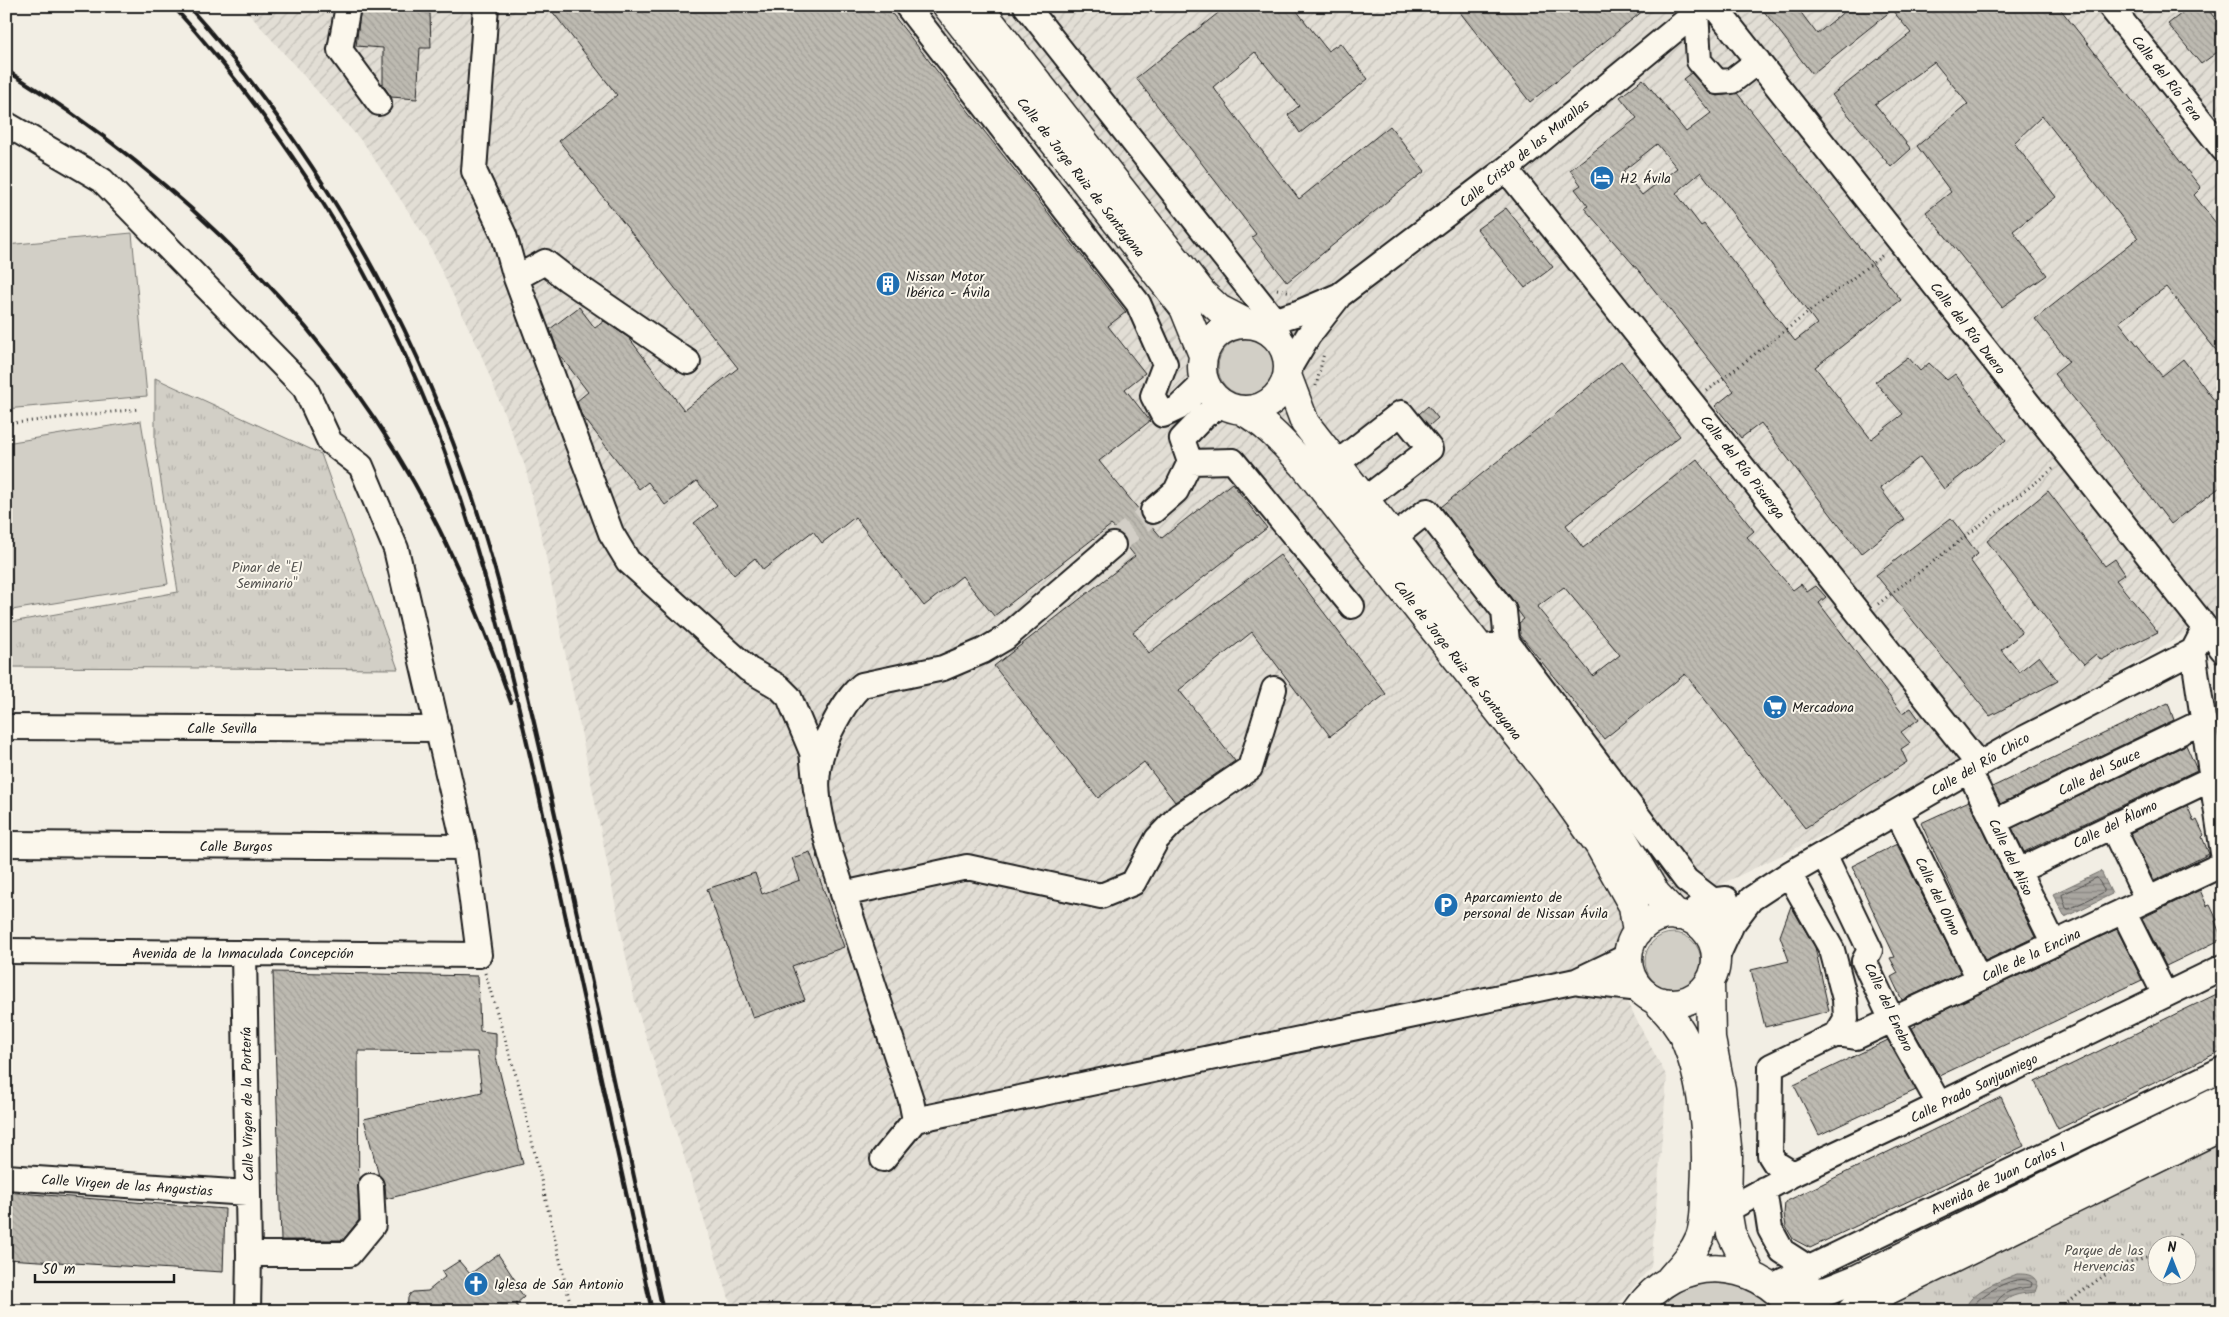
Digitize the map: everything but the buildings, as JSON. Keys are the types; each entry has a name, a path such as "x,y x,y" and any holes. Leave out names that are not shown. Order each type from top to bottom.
{"highway":[{"name":"Calle de Jorge Ruiz de Santayana","path":"947,6 1184,308 1203,355 1204,383 1212,395 1258,420 1273,432 1302,464 1550,776 1599,845 1632,906 1633,945 1629,968 1647,994 1676,1021 1687,1042 1699,1082 1707,1156 1705,1210 1701,1234 1692,1252 1669,1280"},
{"name":"Calle de Jorge Ruiz de Santayana","path":"978,6 1203,294 1218,309 1264,327 1287,354 1288,373 1305,423 1568,761 1617,829 1656,894 1682,916 1703,928 1710,937 1715,948 1711,1039 1721,1089 1728,1156 1727,1210 1731,1234 1775,1292"},
{"path":"1203,355 1209,342 1219,332 1232,326 1264,327"},
{"path":"1233,408 1258,409 1271,402 1282,392 1288,373"},
{"path":"1633,945 1648,923 1662,916 1682,916"},
{"path":"1647,994 1667,1003 1680,1002 1702,992 1713,971"},
{"name":"Avenida de Juan Carlos I","path":"1775,1292 1827,1291 1857,1279 2223,1099"},
{"path":"1852,1311 1866,1301 2223,1126"},
{"path":"1637,1311 1645,1298 1669,1280 1695,1269 1723,1268 1775,1292"}],"street":[{"path":"348,6 340,50 379,103"},
{"path":"486,6 474,171 504,235 516,278 558,394 616,544 628,561 748,669 778,687 789,697 812,752 821,816 843,894 911,1100 915,1120"},
{"path":"907,6 1138,303 1165,364 1153,396 1163,415 1178,408 1204,383"},
{"name":"Calle de Jorge Ruiz de Santayana","path":"1026,6 1264,327"},
{"path":"1705,8 1699,61 1718,82 1732,81 1758,61"},
{"name":"Calle Cristo de las Murallas","path":"1264,327 1340,295 1506,169 1705,8"},
{"name":"Calle del Río Duero","path":"1705,8 1758,61 2223,650"},
{"name":"Calle del Río Tera","path":"2116,8 2223,149"},
{"path":"6,124 102,180 305,388 330,442 361,466 396,548 465,847 479,955"},
{"name":"Calle del Río Pisuerga","path":"1506,169 1862,617 1974,768"},
{"path":"516,278 545,262 688,362"},
{"name":"Calle Cristo de las Murallas","path":"1288,373 1308,336 1340,295"},
{"path":"1153,511 1176,491 1190,462 1182,438 1205,415 1233,408"},
{"path":"1336,464 1402,413 1430,449 1364,500"},
{"path":"1190,462 1233,461 1352,606"},
{"path":"1394,538 1427,511 1504,611 1507,642 1686,880 1712,900 1732,924"},
{"path":"816,790 818,767 826,739 856,691 869,683 942,668 983,651 1005,638 1113,545"},
{"path":"2205,628 2193,651 2223,853"},
{"name":"Calle de Jorge Ruiz de Santayana","path":"1480,649 1507,642"},
{"name":"Calle del Río Chico","path":"1713,971 1732,924 1751,899 1789,874 2023,739 2193,651"},
{"path":"843,894 967,867 1101,896 1133,883 1157,839 1178,816 1250,768 1274,689"},
{"name":"Calle del Sauce","path":"1994,822 2204,721"},
{"name":"Calle Sevilla","path":"6,727 438,729"},
{"name":"Calle del Aliso","path":"1974,768 1994,822 2054,944"},
{"name":"Calle del Álamo","path":"2018,871 2213,778"},
{"name":"Calle del Olmo","path":"1897,812 1979,979"},
{"path":"2112,826 2147,899"},
{"name":"Calle Burgos","path":"6,844 465,847"},
{"name":"Calle del Enebro","path":"1824,854 1870,950 1864,961 1892,1020 1939,1104"},
{"name":"Calle de la Encina","path":"1837,1034 1856,1037 2223,864"},
{"path":"1789,874 1832,950 1845,998 1846,1019 1837,1034 1771,1066 1770,1154 1775,1162 1793,1174"},
{"path":"1682,916 1712,900 1751,899"},
{"path":"2123,911 2165,994"},
{"path":"883,1158 915,1120 1576,981 1633,945"},
{"name":"Avenida de la Inmaculada Concepción","path":"6,951 479,955"},
{"name":"Calle Virgen de la Portería","path":"244,953 249,1254 248,1311"},
{"name":"Calle Prado Sanjuaniego","path":"1727,1210 1793,1174 2223,967"},
{"path":"1576,981 1647,994"},
{"name":"Avenida de Juan Carlos I","path":"1775,1292 1810,1269 2223,1069"},
{"name":"Calle Virgen de las Angustias","path":"6,1177 248,1193"},
{"path":"249,1254 349,1254 373,1225 371,1186"},
{"path":"1764,1189 1770,1230 1782,1251 1810,1269"}],"path":[{"path":"1692,403 1900,241"},
{"path":"6,424 139,409"},
{"path":"1862,617 2069,456"},
{"path":"479,955 518,1082 572,1311"},
{"path":"2056,1311 2118,1268 2146,1258"}],"shaded area":[{"path":"242,6 2223,6 2223,637 2212,617 1944,777 1703,893 1625,940 1621,991 1667,1077 1651,1267 1612,1311 733,1311 635,1002 544,547 525,466 480,352 427,240 365,145"}],"green space":[{"path":"132,233 147,396 6,409 6,245"},
{"path":"1240,339 1252,339 1266,347 1274,361 1272,378 1266,387 1252,395 1240,395 1230,390 1223,383 1218,373 1218,361 1223,351 1230,344"},
{"name":"Pinar de \"El Seminario\"","path":"155,378 321,454 398,669 6,667 6,623 178,592 155,443"},
{"path":"141,421 168,584 6,611 6,443"},
{"path":"1673,933 1684,935 1693,941 1699,950 1701,961 1699,972 1693,981 1684,987 1673,989 1662,987 1653,981 1647,972 1645,961 1647,950 1653,941 1662,935"},
{"name":"Parque de las Hervencias","path":"2223,1142 2223,1311 1875,1311"},
{"path":"1705,1283 1745,1288 1763,1296 1777,1311 1655,1311 1680,1290"}],"water":[{"path":"2101,871 2112,894 2065,917 2053,894"},
{"path":"2017,1274 2033,1277 2038,1286 2036,1292 2019,1294 2009,1298 2001,1305 1998,1311 1964,1311 1973,1297 1979,1292"}],"tunnel":[{"path":"1113,545 1153,511"}],"railway":[{"path":"173,6 253,103 325,206 357,260 386,316 413,373 437,431 457,486 491,598 520,711 652,1311"},
{"path":"188,6 274,112 313,168 348,225 382,285 412,346 464,472 496,573 523,676 570,882 663,1311"},
{"path":"6,70 73,114 137,162 197,214 254,270 307,329 356,392 400,459 439,529 478,614 511,702"}],"place":[{"name":"H2 Ávila","path":"1602,178"},
{"name":"Nissan Motor Ibérica - Ávila","path":"888,284"},
{"name":"Mercadona","path":"1775,707"},
{"name":"Aparcamiento de personal de Nissan Ávila","path":"1446,905"},
{"name":"Iglesa de San Antonio","path":"476,1284"}]}
